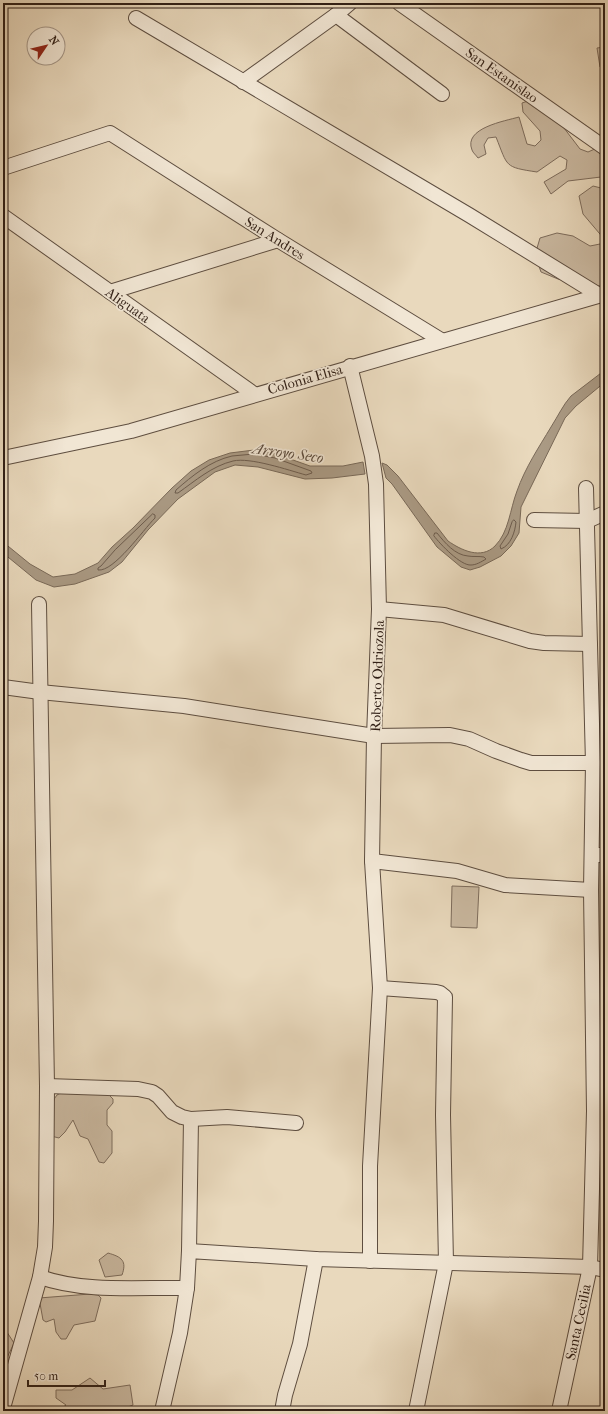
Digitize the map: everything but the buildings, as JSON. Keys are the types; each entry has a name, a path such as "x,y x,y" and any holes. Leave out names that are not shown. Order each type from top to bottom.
{"street":[{"path":"243,82 336,15 350,3"},
{"name":"San Estanislao","path":"399,3 605,148"},
{"path":"336,15 442,94"},
{"path":"136,18 602,294"},
{"name":"San Andres","path":"3,168 110,133 278,240 441,340"},
{"name":"Aliguata","path":"3,216 254,394"},
{"path":"110,292 278,240"},
{"name":"Colonia Elisa","path":"3,458 130,430 602,294"},
{"name":"Roberto Odriozola","path":"350,366 372,456 376,484 379,609 374,736 372,861 380,988 370,1166 370,1261"},
{"name":"Santa Cecilia","path":"559,1411 590,1267 600,1111 591,890 598,855 593,763 586,488"},
{"path":"534,520 587,520 605,513"},
{"path":"3,1408 40,1277 45,1247 46,1086 39,604"},
{"path":"379,609 444,615 524,640 544,643 590,644"},
{"path":"3,687 184,706 374,736 450,735 469,739 496,751 531,763 593,763"},
{"path":"372,861 457,870 505,885 591,890"},
{"path":"380,988 436,992 445,997 444,1115 446,1263 416,1411"},
{"path":"46,1086 138,1089 152,1092 164,1100 172,1112 182,1117 192,1119 227,1117 296,1123"},
{"path":"162,1411 180,1333 186,1288 189,1251 192,1119"},
{"path":"189,1251 316,1259 590,1267 605,1270"},
{"path":"282,1411 285,1395 300,1344 316,1259"},
{"path":"40,1277 52,1281 84,1286 186,1288"}],"shaded area":[{"path":"605,47 605,68 600,67 597,48"},
{"path":"528,101 551,111 580,149 588,152 597,148 605,151 605,163 601,167 601,177 568,181 551,194 544,182 566,169 567,160 560,156 537,172 518,169 509,164 506,160 496,137 488,138 484,145 486,154 478,158 472,150 471,142 474,136 479,131 496,123 519,117 527,144 535,146 541,140 540,131 523,112 522,103"},
{"path":"593,186 605,189 605,240 583,214 579,196"},
{"path":"557,233 573,236 590,246 605,243 605,284 599,286 558,279 541,272 535,255 540,238"},
{"path":"452,886 479,887 477,928 451,927"},
{"path":"69,1090 107,1093 113,1099 113,1103 107,1110 107,1125 112,1131 112,1153 104,1163 99,1162 88,1139 80,1136 73,1120 59,1138 51,1136 51,1114 53,1103 58,1094"},
{"path":"108,1253 117,1256 122,1260 124,1266 122,1275 105,1277 99,1260"},
{"path":"90,1294 98,1295 101,1298 95,1321 74,1325 66,1339 61,1339 56,1332 54,1319 46,1322 43,1320 39,1298"},
{"path":"3,1326 14,1343 6,1360 3,1359"},
{"path":"90,1378 103,1389 130,1385 133,1405 118,1411 58,1411 66,1405 56,1398 56,1390 72,1390"}],"water":[{"path":"605,370 605,382 576,406 565,418 521,507 519,533 511,546 501,556 480,567 470,570 461,567 437,547 392,484 386,478 382,463 387,465 398,476 448,541 459,548 471,552 477,553 489,550 500,540 509,520 517,491 524,474 563,407 571,396"},
{"path":"254,450 276,454 310,466 343,466 363,462 365,474 332,478 305,479 258,467 235,465 215,472 178,499 148,530 122,562 109,572 75,584 54,587 36,580 3,553 3,542 30,564 53,577 75,574 98,563 112,547 191,471 209,460 230,453"}],"water label":[{"name":"Arroyo Seco","path":"288,453"}]}
